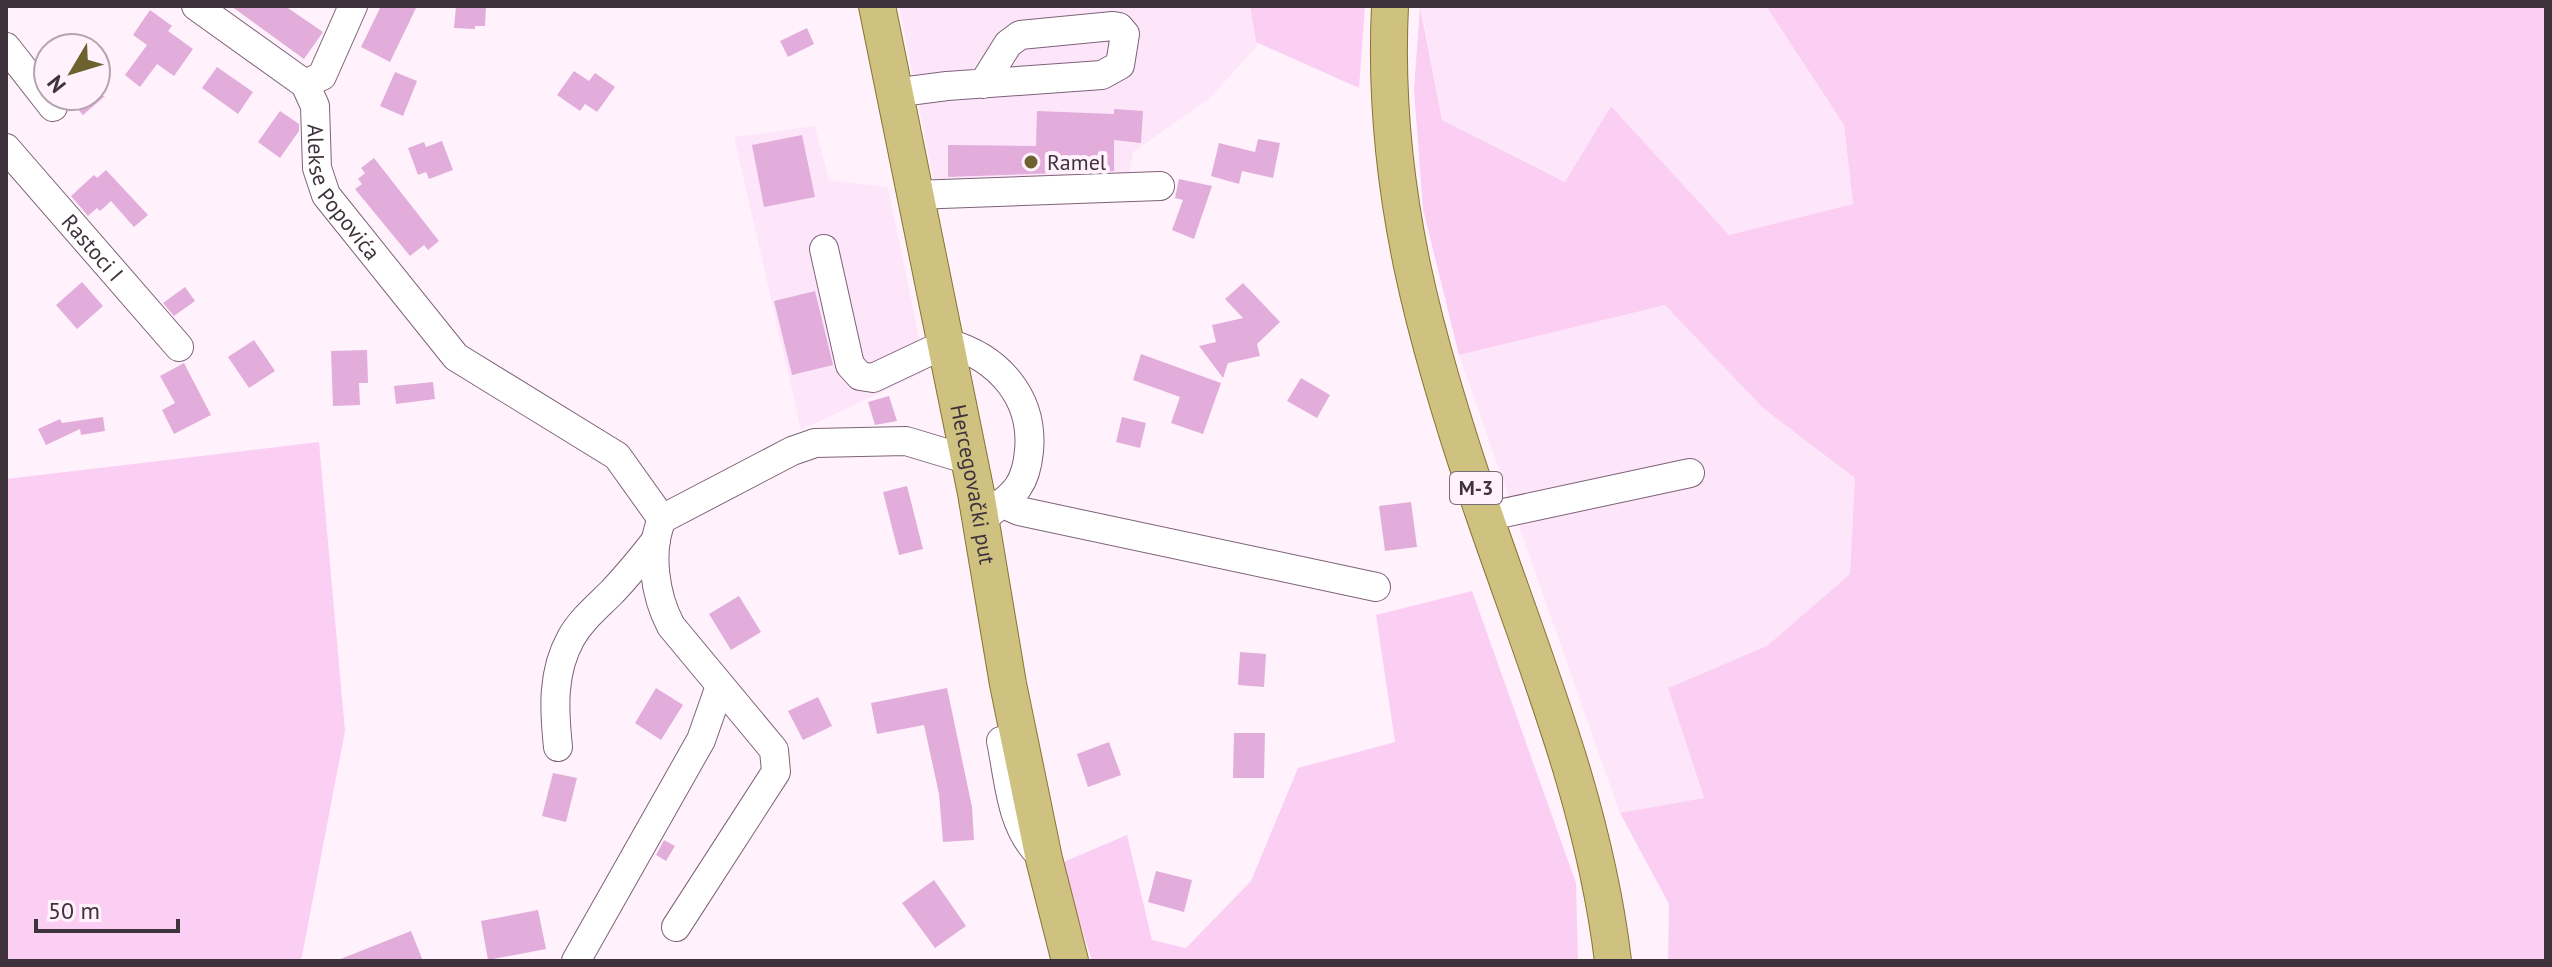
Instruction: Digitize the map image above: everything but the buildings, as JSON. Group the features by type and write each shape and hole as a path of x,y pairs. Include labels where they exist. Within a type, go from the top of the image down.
{"main road":[{"name":"Hercegovački put","path":"877,6 969,460 991,512 1008,684 1044,859 1070,961"},
{"name":"M-3","path":"1390,6 1388,88 1391,142 1405,238 1424,322 1485,517 1578,786 1598,868 1613,961"}],"street":[{"path":"196,6 305,84 322,76 327,68 353,6"},
{"path":"6,47 32,80"},
{"name":"Alekse Popovića","path":"305,84 315,106 317,168 326,195 456,357 617,456 659,529"},
{"path":"893,93 983,84"},
{"name":"Rastoci I","path":"6,148 179,347"},
{"path":"914,195 1160,186"},
{"path":"824,249 850,365 860,376 873,378 945,344 970,350 993,364 1014,388 1025,412 1029,435 1027,464 1018,487 991,512"},
{"path":"558,747 554,697 560,663 571,637 582,621 638,564 659,529 792,451 815,443 906,441 969,460"},
{"path":"1485,517 1690,473"},
{"path":"991,512 1019,511 1376,587"},
{"path":"659,529 654,555 661,607 671,626 774,750 776,772 676,927"},
{"path":"576,961 701,740 720,686"}],"shaded area":[{"path":"899,6 1250,6 1257,46 1209,99 1133,152 1129,176 936,194"},
{"path":"1250,6 1365,6 1359,88 1256,42"},
{"path":"1420,6 1442,120 1565,182 1611,106 1729,235 1853,204 1844,125 1766,6 2546,6 2546,961 1668,961 1669,904 1620,813 1704,798 1668,688 1767,646 1850,574 1855,478 1763,408 1665,305 1459,355 1423,209 1414,90"},
{"path":"1421,6 1766,6 1844,125 1853,205 1729,235 1611,106 1566,182 1442,120"},
{"path":"815,126 829,180 888,187 926,371 801,430 734,137"},
{"path":"1665,304 1763,408 1856,478 1850,574 1767,646 1668,688 1704,799 1620,814 1459,355"},
{"path":"319,442 345,731 301,961 6,961 6,479"},
{"path":"1472,591 1576,883 1578,961 1092,961 1061,863 1127,835 1152,940 1186,948 1251,881 1298,768 1395,742 1376,615"}],"place":[{"name":"Ramel","path":"1031,162"}]}
